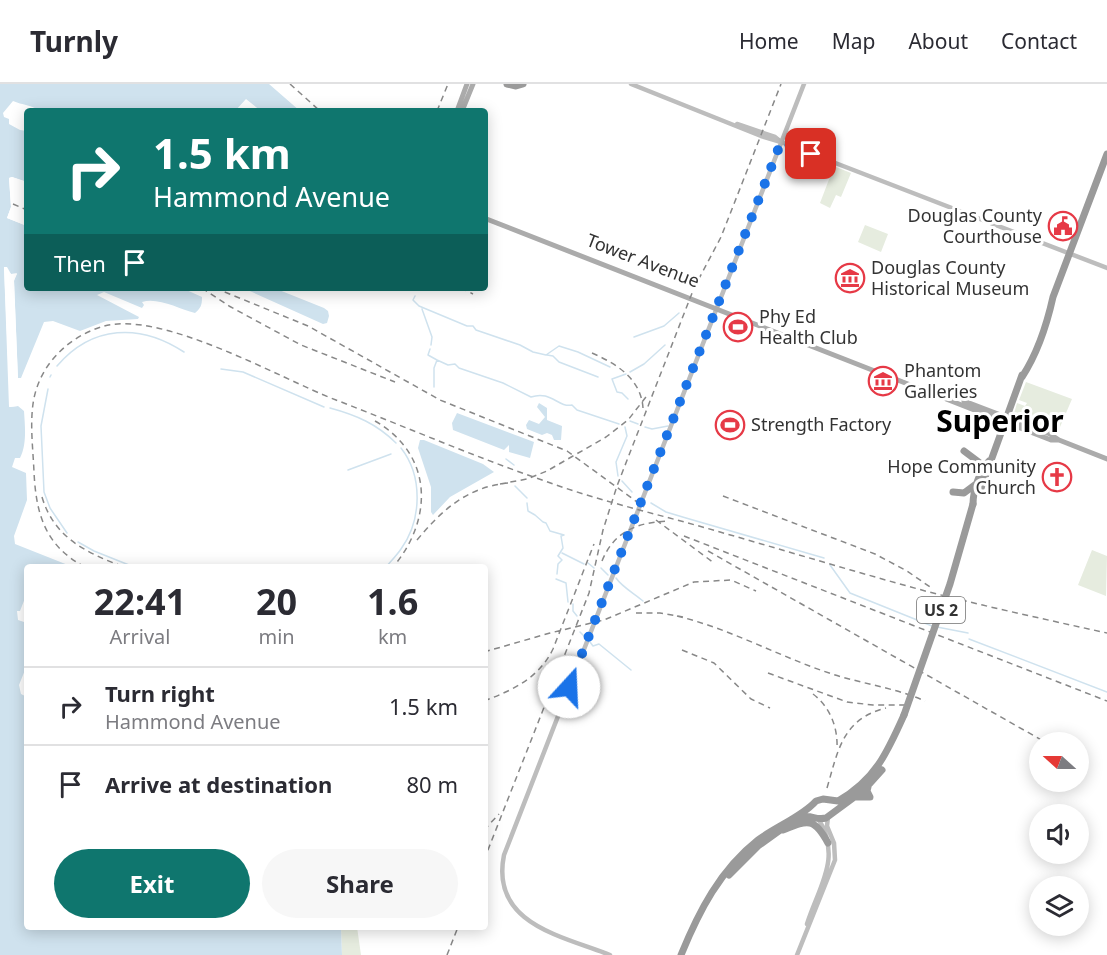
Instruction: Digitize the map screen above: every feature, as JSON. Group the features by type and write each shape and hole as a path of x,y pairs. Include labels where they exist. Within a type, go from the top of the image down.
{"highway":[{"path":"507,84 516,86 523,84"},
{"name":"US 2","path":"686,955 701,918 720,888 750,853 804,816 822,819 829,816 869,785 889,759 950,584 981,476 1022,377 1033,357 1107,154"},
{"name":"US 2","path":"1100,175 1107,163"},
{"path":"953,492 965,492 981,476 980,463 964,451"},
{"name":"US 2","path":"973,504 989,469 989,461"},
{"path":"980,491 990,471 995,467 1000,468"},
{"name":"US 2","path":"681,955 705,902 727,870 757,841 818,800 835,802 842,799 871,776 886,754 904,715"},
{"path":"827,800 832,807 829,816"},
{"path":"813,804 812,809 816,817"},
{"path":"775,834 803,822 810,822 818,827 828,843"}],"main road":[{"path":"458,108 467,84"},
{"path":"463,108 472,84"},
{"name":"Tower Avenue","path":"488,219 968,403 1053,440 1059,440 1107,459"},
{"name":"Tower Avenue","path":"717,307 953,401 1006,419"},
{"path":"953,401 968,403"}],"street":[{"path":"631,84 734,124 749,127 777,138 781,142 1107,268"},
{"path":"610,955 531,923 515,909 507,894 502,871 507,846 804,84"},
{"path":"797,955 835,860 834,843 827,826 829,816"},
{"path":"802,944 829,863 826,834 816,817"}],"shaded area":[{"path":"836,167 851,173 841,197 836,195 830,208 820,203 833,169"},
{"path":"865,225 888,234 881,252 858,242"},
{"path":"1026,382 1072,399 1057,434 1013,417 1017,403 1025,406 1027,403 1019,400"},
{"path":"1092,550 1107,556 1106,596 1078,585"},
{"path":"341,930 357,930 361,955 342,955"}],"water":[{"path":"0,84 269,84 297,108 257,108 246,99 238,108 36,108 13,101 3,113 4,117 9,119 9,124 24,131 24,181 9,178 11,207 7,218 24,225 24,291 189,291 202,297 201,306 195,313 155,301 142,302 144,305 142,308 104,292 97,295 139,317 138,319 106,321 80,331 53,321 44,322 21,378 18,378 14,280 17,274 11,274 4,267 10,407 18,406 24,411 25,423 22,453 20,458 15,458 12,467 26,473 27,500 14,536 15,544 65,564 24,564 24,601 20,611 17,611 18,620 24,622 24,672 19,685 21,694 24,696 24,930 341,930 342,955 0,955"},
{"path":"250,291 282,291 324,308 328,311 329,316 327,323 323,324"},
{"path":"539,403 547,408 547,420 562,426 561,440 554,440 552,435 547,433 542,435 527,429 526,425 529,420 539,424 545,417 537,407"},
{"path":"457,413 534,442 530,458 509,452 509,445 504,450 453,430 452,423"},
{"path":"420,440 483,464 494,472 450,497 433,515 431,487 418,448"}],"pier":[{"path":"9,178 24,181 24,184 12,180 14,207 11,217 24,222 24,225 7,218 11,207"},
{"path":"4,267 7,267 11,274 17,273 14,281 18,381 15,378 12,277 7,274 12,403 18,403 18,406 9,407"}],"waterway":[{"path":"415,296 413,300 419,306 533,352 546,355 559,346 610,367"},
{"path":"422,309 432,337 431,345"},
{"path":"634,337 664,326 679,313"},
{"path":"57,366 85,342 117,333 151,336 184,352"},
{"path":"630,372 644,364 665,345"},
{"path":"430,349 428,355 437,360 434,368 434,387"},
{"path":"547,355 598,377"},
{"path":"437,360 448,365 455,364 459,368 503,383 531,397 538,395 549,397 562,404 572,405 577,410 619,424"},
{"path":"221,369 243,372 324,407"},
{"path":"612,379 626,374"},
{"path":"612,379 617,392 622,393 628,399"},
{"path":"48,389 41,426 44,492 50,508 67,533"},
{"path":"330,408 366,421 396,443"},
{"path":"630,421 638,424"},
{"path":"645,427 652,429 668,426"},
{"path":"618,476 616,462 627,436 625,427"},
{"path":"388,564 408,537 416,512 417,498 413,472 401,448"},
{"path":"348,470 391,454"},
{"path":"506,459 514,465"},
{"path":"622,481 632,492"},
{"path":"515,486 527,498"},
{"path":"527,503 528,511 546,523 550,531 564,535 561,536 563,548 558,556 562,560 558,564 557,574"},
{"path":"651,503 666,512 824,558"},
{"path":"78,542 126,564"},
{"path":"562,553 584,564"},
{"path":"588,563 594,568"},
{"path":"830,565 850,593 932,626"},
{"path":"601,568 608,575"},
{"path":"616,578 643,601"},
{"path":"556,579 566,583 568,602"},
{"path":"573,604 573,611 577,616"},
{"path":"937,627 968,633"},
{"path":"580,632 585,637"},
{"path":"969,639 1107,692"},
{"path":"590,642 593,646 599,644 631,670"}],"railway":[{"path":"290,84 317,108"},
{"path":"438,108 448,84"},
{"path":"488,850 589,593 603,530 617,486 694,288 721,237 781,84"},
{"path":"13,204 24,209"},
{"path":"206,291 229,306 301,345 395,382"},
{"path":"222,291 308,326 440,400 567,451 644,507"},
{"path":"467,291 473,294"},
{"path":"80,564 60,549 52,539 40,515 34,472 33,404 47,366 65,346 76,338 101,327 125,324 154,327 219,348 336,400 567,489 929,592 1107,633"},
{"path":"592,353 619,368 633,381 638,389 643,408"},
{"path":"500,484 527,479 547,471 606,437 628,420 646,397"},
{"path":"375,421 394,435 408,452 417,470 421,489 420,509 415,529 406,549 395,564"},
{"path":"417,540 456,502 480,489 508,483"},
{"path":"723,496 875,554 907,571 933,589"},
{"path":"42,497 47,511 63,533 85,550 117,564"},
{"path":"656,520 714,563"},
{"path":"602,561 613,542 628,530 647,523 669,521"},
{"path":"684,536 1107,701"},
{"path":"488,699 524,682 547,659 594,544"},
{"path":"708,551 1029,733"},
{"path":"488,651 604,620 694,582 731,580 756,591"},
{"path":"636,613 660,613 683,617"},
{"path":"677,616 717,628 832,674 925,701"},
{"path":"682,650 714,663 751,699 770,708"},
{"path":"768,673 847,702 911,705"},
{"path":"813,694 832,718 837,749"},
{"path":"827,788 839,749 851,728 871,713 886,708"},
{"path":"488,826 499,814"},
{"path":"447,955 457,930"}],"place":[{"name":"Douglas County Courthouse","path":"1063,226"},
{"name":"Douglas County Historical Museum","path":"850,278"},
{"name":"Phy Ed Health Club","path":"738,327"},
{"name":"Phantom Galleries","path":"883,381"},
{"name":"Strength Factory","path":"730,425"},
{"name":"Hope Community Church","path":"1057,477"}],"district":[{"name":"Superior","path":"1000,422"}],"route":[{"path":"569,687 781,142 811,154"}]}
